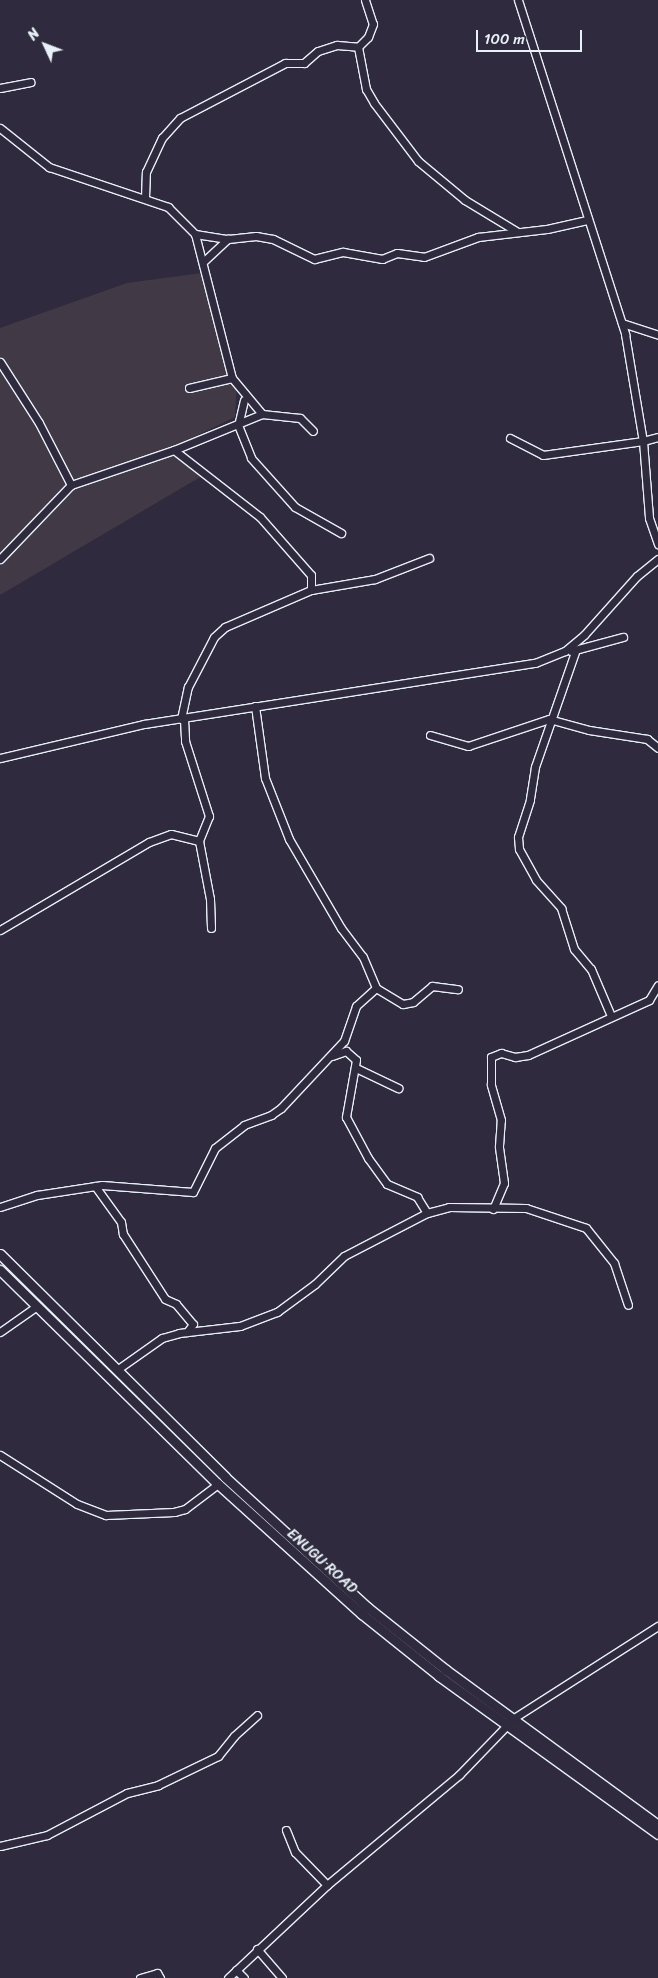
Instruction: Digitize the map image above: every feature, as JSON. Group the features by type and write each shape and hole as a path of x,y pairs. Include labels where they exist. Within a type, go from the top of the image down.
{"main road":[{"path":"0,1254 225,1477 360,1601 446,1670 658,1825"},
{"name":"ENUGU ROAD","path":"0,1270 218,1484 362,1614 508,1727 658,1834"}],"street":[{"path":"358,47 368,37 374,24 365,0"},
{"path":"518,0 560,122 587,220 622,324 643,441 650,518 658,544"},
{"path":"145,198 146,172 162,138 180,118 285,63 304,63 318,51 337,45 358,47"},
{"path":"358,47 366,89 418,161 465,200 516,231"},
{"path":"0,88 30,82"},
{"path":"0,128 49,167 168,206 195,234 232,378 262,414"},
{"path":"195,234 228,239 256,236 273,239 314,259 343,252 382,259 397,253 424,257 470,240 516,231 547,229 587,220"},
{"path":"203,262 228,239"},
{"path":"622,324 658,335"},
{"path":"0,362 39,423 71,486"},
{"path":"189,388 232,378"},
{"path":"244,400 238,425 251,458 291,503 341,533"},
{"path":"0,559 71,486 174,450 262,414 300,418 313,431"},
{"path":"510,438 543,455 643,441 658,437"},
{"path":"174,450 260,517 311,575 311,590"},
{"path":"211,928 209,891 199,841 209,816 185,741 182,719 188,687 219,631 311,590 375,579 429,558"},
{"path":"0,758 135,726 535,663 565,651 637,576 658,559"},
{"path":"565,651 575,652 623,637"},
{"path":"575,652 549,719 522,821 519,849 536,880 561,908 574,949 591,969 611,1016"},
{"path":"255,706 265,778 289,839 341,928 364,957 376,988 402,1004 413,1002 432,986 458,989"},
{"path":"430,735 468,746 549,719 589,730 648,739 658,748"},
{"path":"0,930 149,842 171,834 199,841"},
{"path":"493,1209 504,1182 499,1146 501,1120 491,1084 491,1057 501,1053 515,1057 528,1056 649,1000 658,985"},
{"path":"0,1206 37,1196 95,1186 193,1192 206,1159 218,1145 244,1125 271,1115 281,1108 344,1041 356,1006 376,988"},
{"path":"329,1057 350,1052 356,1068 346,1103 346,1117 368,1158 387,1184 417,1197 427,1213"},
{"path":"356,1068 398,1088"},
{"path":"95,1186 122,1222 123,1234 165,1299 176,1304 193,1324 187,1332"},
{"path":"118,1369 162,1338 187,1332 240,1326 277,1312 315,1284 344,1256 427,1213 448,1207 526,1208 586,1228 614,1263 628,1305"},
{"path":"0,1332 37,1306"},
{"path":"0,1455 77,1504 106,1515 174,1512 185,1509 218,1484"},
{"path":"228,1978 327,1885 459,1775 508,1727 514,1718 658,1626"},
{"path":"0,1846 47,1835 127,1793 158,1785 218,1756 234,1736 257,1715"},
{"path":"286,1830 296,1852 327,1885"},
{"path":"257,1949 282,1978"},
{"path":"236,1970 244,1978"},
{"path":"140,1978 157,1973 160,1978"}],"shaded area":[{"path":"209,272 237,381 235,417 177,445 202,476 0,595 0,328 127,283"}]}
